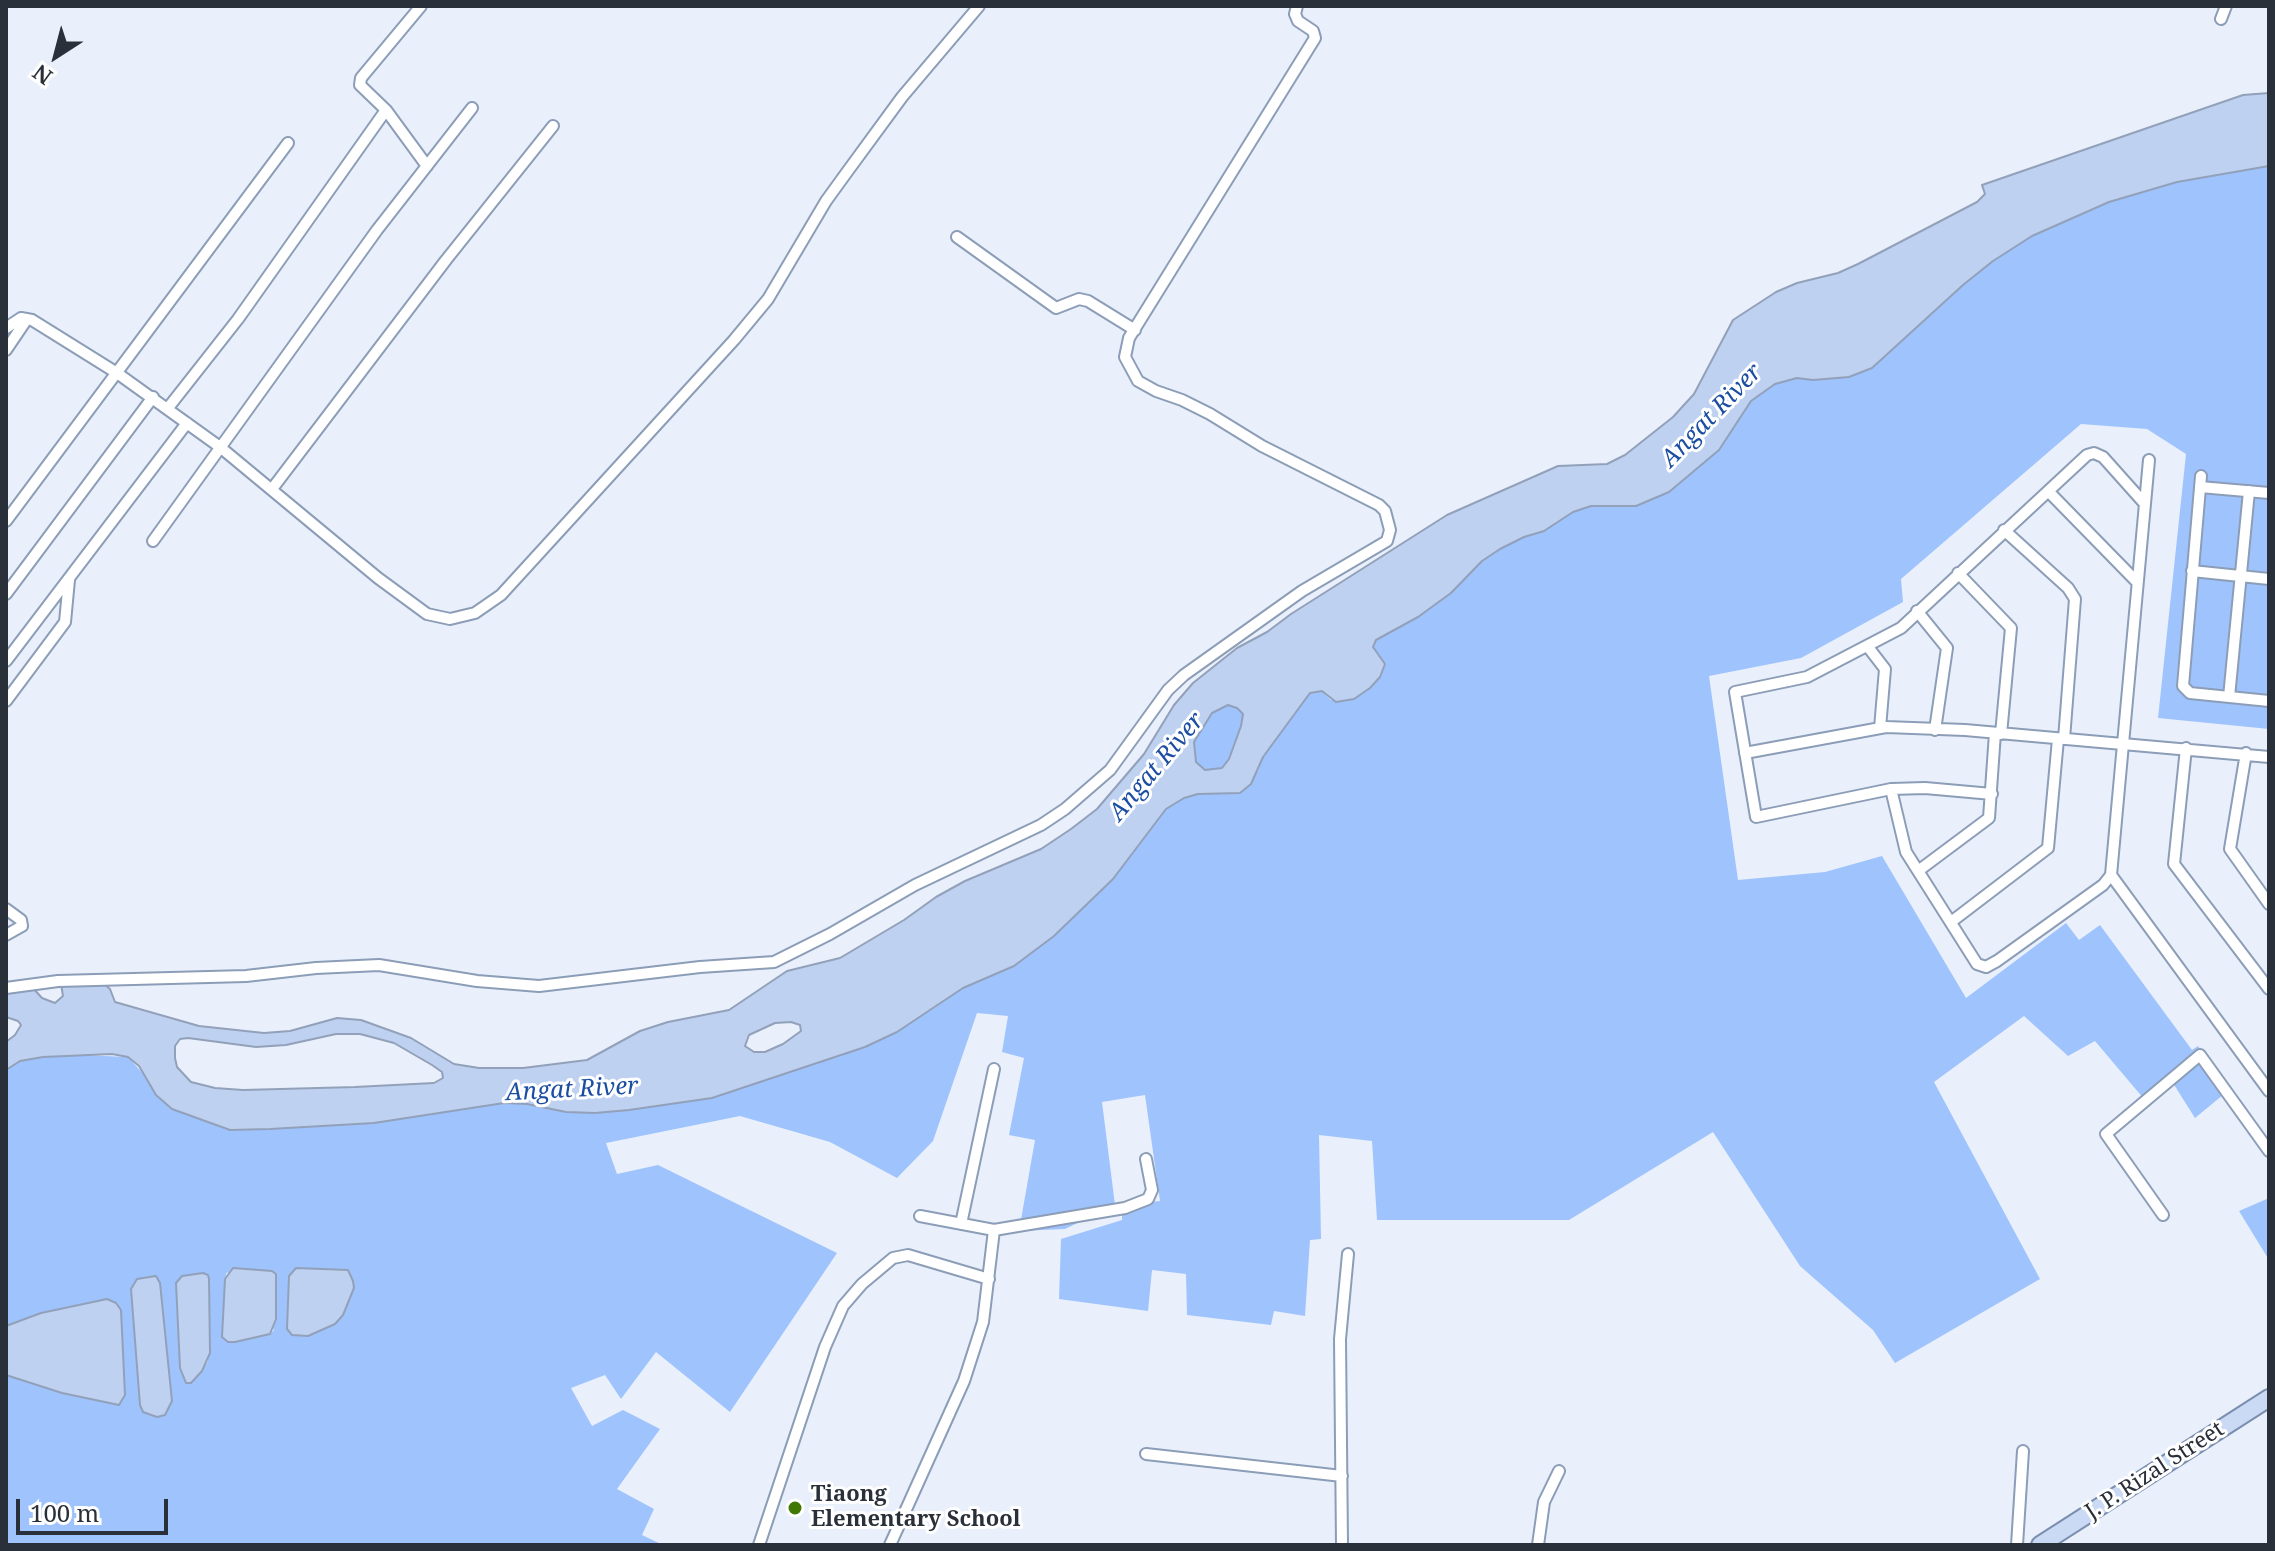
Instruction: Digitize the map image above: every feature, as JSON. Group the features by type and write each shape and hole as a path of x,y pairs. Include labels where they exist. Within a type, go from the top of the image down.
{"main road":[{"name":"J. P. Rizal Street","path":"2040,1545 2269,1398"}],"street":[{"path":"421,6 361,78 360,85 386,110 427,166"},
{"path":"6,328 21,318 27,319 153,397 220,447 378,578 427,614 450,619 475,613 501,595 743,330 768,299 826,201 847,172 902,97 979,6"},
{"path":"6,988 58,981 246,976 379,965 477,981 539,986 700,967 774,962 915,885 1041,825 1101,780 1168,690 1184,675 1302,591 1387,541 1390,530 1385,511 1379,505 1262,446 1210,414 1138,381 1125,357 1129,338 1315,38 1313,31 1298,21 1295,14 1297,6"},
{"path":"2221,19 2226,6"},
{"path":"153,541 377,230 472,108"},
{"path":"168,408 238,319 386,110"},
{"path":"272,489 446,260 553,126"},
{"path":"6,521 288,143"},
{"path":"957,237 1056,308 1079,299 1088,301 1135,330"},
{"path":"6,350 27,319"},
{"path":"6,594 153,397"},
{"path":"6,661 187,423"},
{"path":"1992,794 1925,788 1891,789 1756,817 1735,692 1807,677 1901,628 2087,455 2094,453 2103,457 2145,504"},
{"path":"1891,789 1906,852 1977,964 1986,967 2103,885 2111,875 2149,460"},
{"path":"2269,493 2200,482 2183,686 2190,693 2269,701"},
{"path":"2048,491 2137,582"},
{"path":"2229,697 2249,491"},
{"path":"1951,922 2048,848 2075,599 2068,588 2004,530"},
{"path":"2192,571 2269,579"},
{"path":"1918,871 1989,818 2011,628 1958,573"},
{"path":"6,701 65,622 69,578"},
{"path":"1917,611 1947,648 1935,730"},
{"path":"1868,647 1885,669 1880,728"},
{"path":"1745,753 1880,728 2124,743 2269,757"},
{"path":"2186,748 2174,864 2269,989"},
{"path":"2246,753 2230,849 2269,904"},
{"path":"2111,875 2269,1091"},
{"path":"6,909 21,920 22,926 6,935"},
{"path":"2163,1215 2106,1134 2200,1055 2269,1151"},
{"path":"961,1224 994,1069"},
{"path":"920,1216 994,1230 1101,1214 1148,1199 1152,1190 1146,1159"},
{"path":"890,1545 964,1381 983,1322 994,1230"},
{"path":"1342,1545 1340,1339 1348,1254"},
{"path":"759,1545 825,1347 843,1306 862,1284 893,1258 908,1255 989,1279"},
{"path":"2017,1545 2023,1451"},
{"path":"1146,1454 1342,1476"},
{"path":"1538,1545 1544,1502 1559,1471"}],"shaded area":[{"path":"2269,166 2269,729 2158,718 2186,454 2147,429 2081,424 1901,579 1903,602 1801,658 1709,676 1738,880 1825,872 1882,856 1966,998 2066,923 2079,940 2100,925 2192,1050 2198,1046 2229,1090 2195,1118 2171,1080 2144,1099 2095,1041 2068,1056 2024,1016 1934,1082 2040,1279 1895,1363 1873,1330 1800,1266 1713,1132 1569,1220 1377,1220 1372,1141 1319,1135 1321,1239 1310,1240 1305,1316 1274,1311 1271,1325 1187,1315 1186,1274 1152,1270 1148,1311 1059,1299 1061,1239 1122,1220 1122,1205 1160,1201 1145,1095 1102,1102 1115,1205 1065,1229 1019,1231 1035,1140 1009,1135 1024,1058 1002,1052 1008,1016 977,1013 933,1141 897,1178 830,1142 740,1116 606,1143 617,1174 658,1165 837,1253 730,1412 656,1352 621,1399 605,1375 571,1388 592,1426 623,1410 660,1429 617,1489 654,1509 642,1535 663,1545 6,1545 6,1375 62,1393 119,1405 107,1299 41,1313 6,1326 6,1070 20,1061 81,1055 128,1057 147,1078 270,1129 374,1123 504,1103 566,1112 629,1110 712,1098 865,1047 930,1011 963,988 1014,966 1113,879 1166,809 1198,794 1224,793 1258,771 1263,757 1310,692 1322,691 1331,700 1354,699 1370,688 1380,677 1382,660 1373,647 1376,640 1451,593 1482,561 1500,549 1544,531 1573,512 1591,506 1614,507 1719,450 1750,401 1775,384 1872,368 1963,285 2032,236 2109,202 2177,182","holes":["227,1272 274,1330 270,1334 235,1342 222,1337","207,1275 208,1361 202,1371 180,1368 176,1283","160,1283 172,1401 136,1344 131,1289","354,1287 343,1315 287,1329"]},
{"path":"1228,705 1237,708 1243,715 1229,759 1222,768 1204,770 1196,762 1194,742 1212,713"},
{"path":"2269,1198 2269,1260 2239,1211"}],"water":[{"name":"Angat River","path":"2269,93 2269,166 2177,182 2109,202 2032,236 1963,285 1872,368 1849,377 1797,378 1775,384 1751,401 1719,450 1669,492 1636,506 1591,506 1573,512 1544,531 1500,549 1482,561 1451,593 1418,617 1376,640 1373,647 1385,664 1380,677 1370,688 1354,699 1336,702 1322,691 1310,693 1263,757 1251,784 1240,793 1198,794 1166,809 1113,879 1054,936 1014,966 963,988 897,1032 865,1047 712,1098 629,1110 566,1112 504,1103 374,1123 270,1129 230,1130 172,1109 156,1095 139,1066 128,1057 112,1054 43,1057 20,1061 6,1070 6,1042 21,1025 6,1017 6,990 32,987 42,998 55,1003 63,996 61,984 103,983 110,989 115,1002 199,1026 264,1033 290,1031 337,1018 361,1020 411,1038 454,1064 479,1068 523,1068 587,1060 640,1031 729,1010 787,971 840,958 936,897 965,881 1041,849 1071,829 1097,809 1144,754 1174,705 1193,683 1237,648 1267,632 1447,515 1558,466 1607,464 1625,455 1673,417 1694,394 1733,320 1776,292 1858,264 1977,202 1985,194 1982,185 2243,95","holes":["1228,705 1243,714 1241,726 1229,759 1222,768 1205,770 1196,762 1194,742 1212,713","791,1022 800,1025 801,1031 765,1052 754,1052 745,1046 749,1035 775,1023","336,1034 360,1034 394,1043 442,1072 443,1078 434,1083 355,1087 215,1088 191,1082 177,1067 175,1058 175,1046 180,1039 188,1038 256,1047 286,1045"]},
{"path":"233,1268 272,1271 276,1274 276,1319 270,1334 235,1342 228,1342 222,1337 225,1279"},
{"path":"296,1268 348,1270 353,1281 354,1288 343,1315 335,1324 308,1336 292,1335 287,1329 289,1276"},
{"path":"203,1273 209,1279 210,1353 202,1371 191,1383 186,1383 180,1368 176,1283 182,1276"},
{"path":"156,1276 160,1283 172,1401 165,1415 157,1417 143,1412 140,1405 131,1289 137,1279"},
{"path":"107,1299 116,1303 121,1310 125,1395 119,1405 62,1393 6,1375 6,1326 41,1313"}],"place":[{"name":"Tiaong Elementary School","path":"795,1508"}]}
